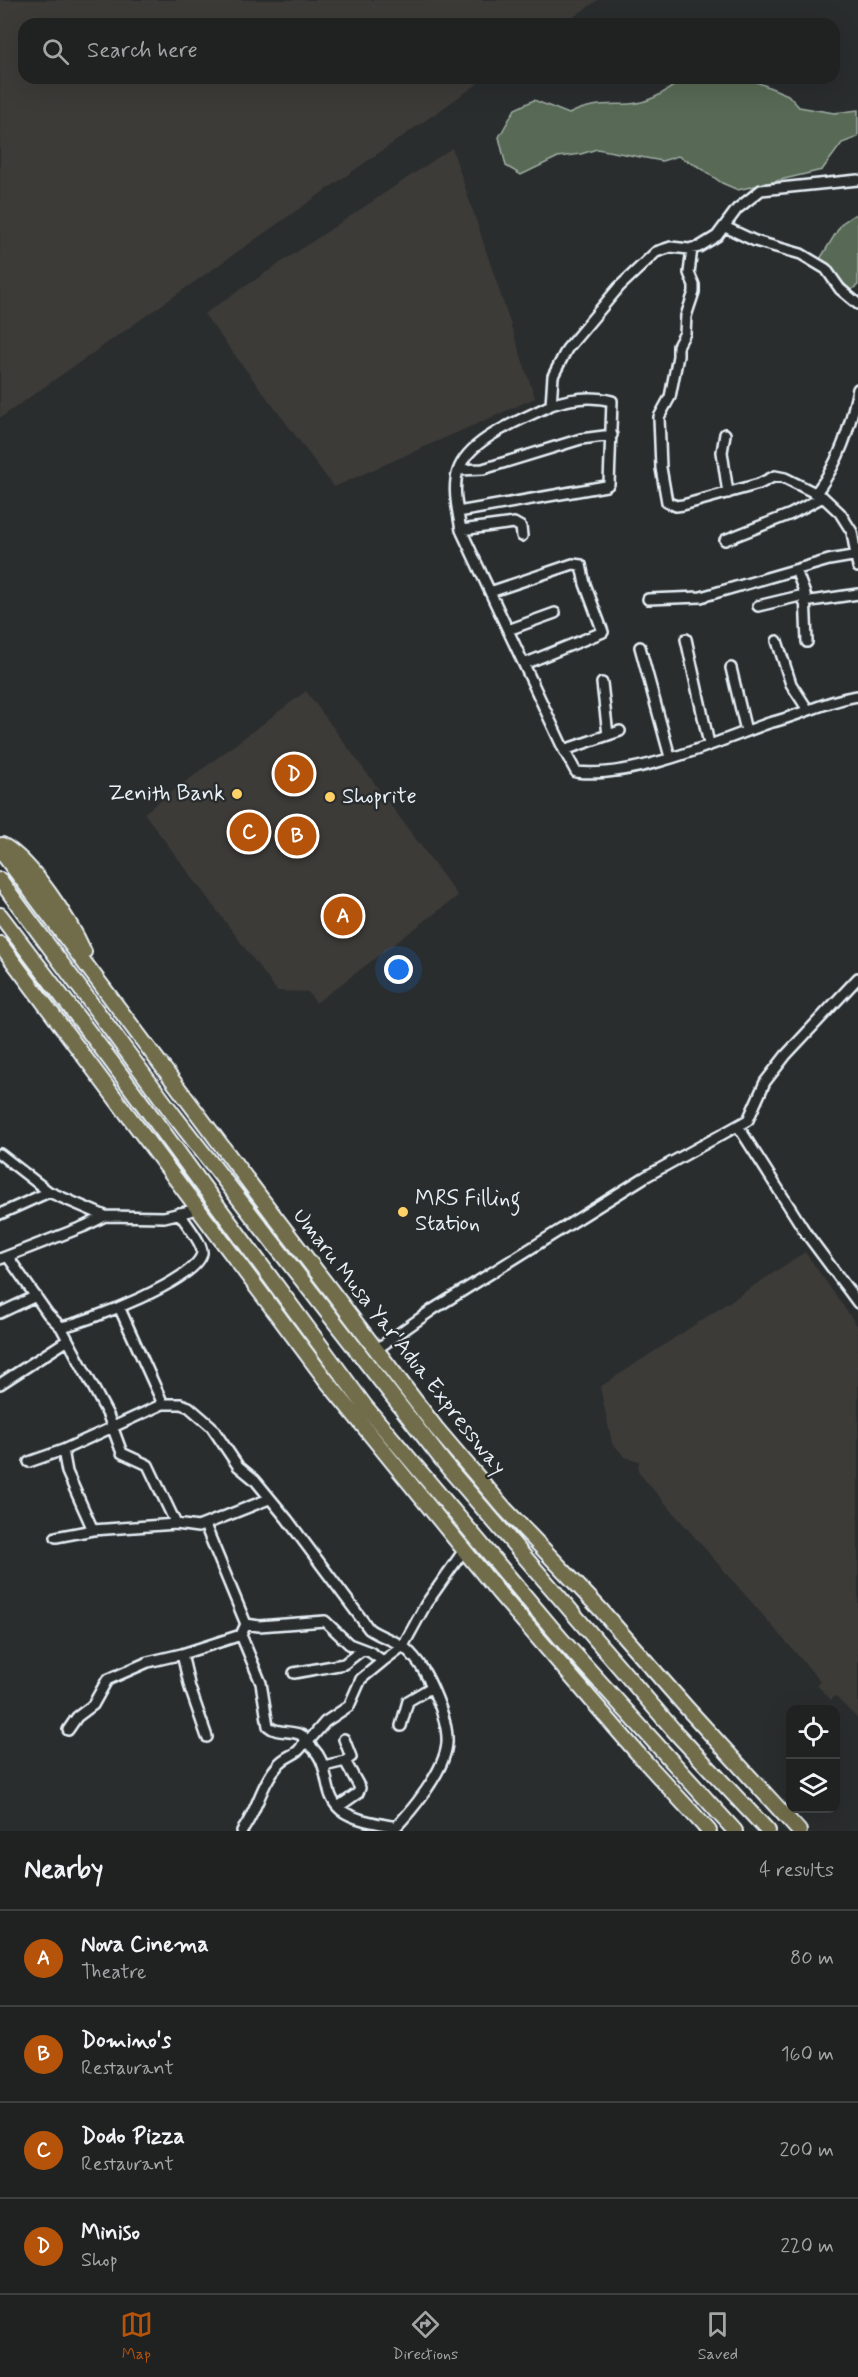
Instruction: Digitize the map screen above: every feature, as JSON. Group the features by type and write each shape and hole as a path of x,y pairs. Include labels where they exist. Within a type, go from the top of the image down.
{"highway":[{"path":"0,843 9,848 22,861 51,896 77,937 91,971"},
{"name":"Umaru Musa Yar'Adua Expressway","path":"0,850 436,1428 505,1509 601,1610 799,1831"},
{"name":"Umaru Musa Yar'Adua Expressway","path":"0,880 167,1105 449,1469 677,1734 768,1831"},
{"path":"0,915 218,1205 365,1406 562,1640 735,1831"},
{"path":"0,944 326,1380 464,1550 640,1756 709,1831"},
{"path":"136,1032 167,1105"},
{"path":"91,1066 153,1118"},
{"path":"242,1202 302,1250"},
{"path":"218,1205 256,1287"}],"street":[{"path":"551,405 553,376 567,349 619,287 656,252 671,248 692,248 707,242 725,227 737,208 761,190 858,180"},
{"path":"725,227 755,241 801,254 826,269 840,289 858,304"},
{"path":"692,248 689,273 694,292 686,316 685,333 678,346 670,397 659,417 665,496 669,505 676,506 728,493 778,476 819,495 840,513 852,532 858,567"},
{"path":"725,540 791,513 819,495 838,457 853,418 858,389"},
{"path":"458,512 609,484 612,401 590,397 568,399 551,405 479,443 467,454 456,482 458,512 461,530 576,772 609,773 670,757 844,698 858,696"},
{"path":"725,434 722,460 728,493"},
{"path":"459,470 483,469 581,439 612,435"},
{"path":"461,530 514,523 520,527 522,536"},
{"path":"648,599 702,597 857,555"},
{"path":"490,592 573,564 582,565 585,584 603,632 524,664"},
{"path":"796,570 804,599 807,642"},
{"path":"758,606 858,594"},
{"path":"508,630 555,613"},
{"path":"686,639 709,744"},
{"path":"777,641 791,684 808,710"},
{"path":"640,647 670,757"},
{"path":"731,668 746,731"},
{"path":"602,683 608,735"},
{"path":"564,750 620,731"},
{"path":"377,1349 432,1310 596,1207 698,1146 748,1120 765,1082 786,1055 858,978"},
{"path":"738,1126 806,1233 858,1304"},
{"path":"0,1154 50,1192 105,1215 164,1217 198,1209"},
{"path":"0,1214 50,1192"},
{"path":"61,1327 120,1309 193,1269 199,1262 201,1247 179,1213"},
{"path":"105,1215 85,1226 4,1258 61,1327 108,1415 122,1453 148,1465 176,1524"},
{"path":"0,1313 36,1296"},
{"path":"120,1309 163,1404"},
{"path":"0,1384 68,1340"},
{"path":"29,1462 63,1450 163,1404 181,1404 200,1414 212,1426 238,1466 255,1480 287,1519 369,1629 380,1637 403,1646 420,1665 432,1687 446,1731 446,1750 434,1777 395,1830 353,1816 338,1807 332,1795 324,1766 315,1748 297,1732 277,1732 268,1726 261,1683 242,1635 246,1624 205,1525"},
{"path":"63,1450 68,1472 93,1530"},
{"path":"56,1537 93,1530 176,1524 193,1528 269,1499"},
{"path":"242,1831 249,1822 271,1774 279,1763 296,1754 324,1722 349,1706 361,1679 403,1646 426,1604 464,1550"},
{"path":"246,1624 259,1626 325,1621 349,1644 370,1652 383,1661"},
{"path":"68,1730 77,1717 93,1705 107,1680 148,1662 242,1635"},
{"path":"294,1673 344,1664 362,1650"},
{"path":"182,1654 190,1688 207,1737"},
{"path":"401,1726 408,1701 432,1687"},
{"path":"324,1766 345,1761 351,1757 344,1738"},
{"path":"338,1807 360,1790 345,1761"}],"shaded area":[{"path":"0,0 598,0 572,18 18,18 18,84 477,84 0,418"},
{"path":"452,148 535,398 334,487 204,314"},
{"path":"306,691 458,896 316,1003 308,992 277,991 144,813"},
{"path":"805,1252 858,1327 858,1719 835,1696 831,1700 817,1685 821,1682 638,1472 639,1461 625,1457 612,1443 600,1387"}],"green space":[{"path":"676,84 761,84 788,95 799,107 834,113 858,110 858,137 842,143 822,170 738,190 678,156 662,161 597,149 558,157 521,175 506,166 499,137 515,109 534,100 569,114 591,106 645,101"},
{"path":"858,215 858,285 851,290 820,259 842,223"}],"place":[{"name":"Miniso","path":"294,774"},
{"name":"Zenith Bank","path":"237,794"},
{"name":"Shoprite","path":"330,797"},
{"name":"Dodo Pizza","path":"249,832"},
{"name":"Domino's","path":"297,836"},
{"name":"Nova Cinema","path":"343,916"},
{"name":"MRS Filling Station","path":"403,1212"}]}
